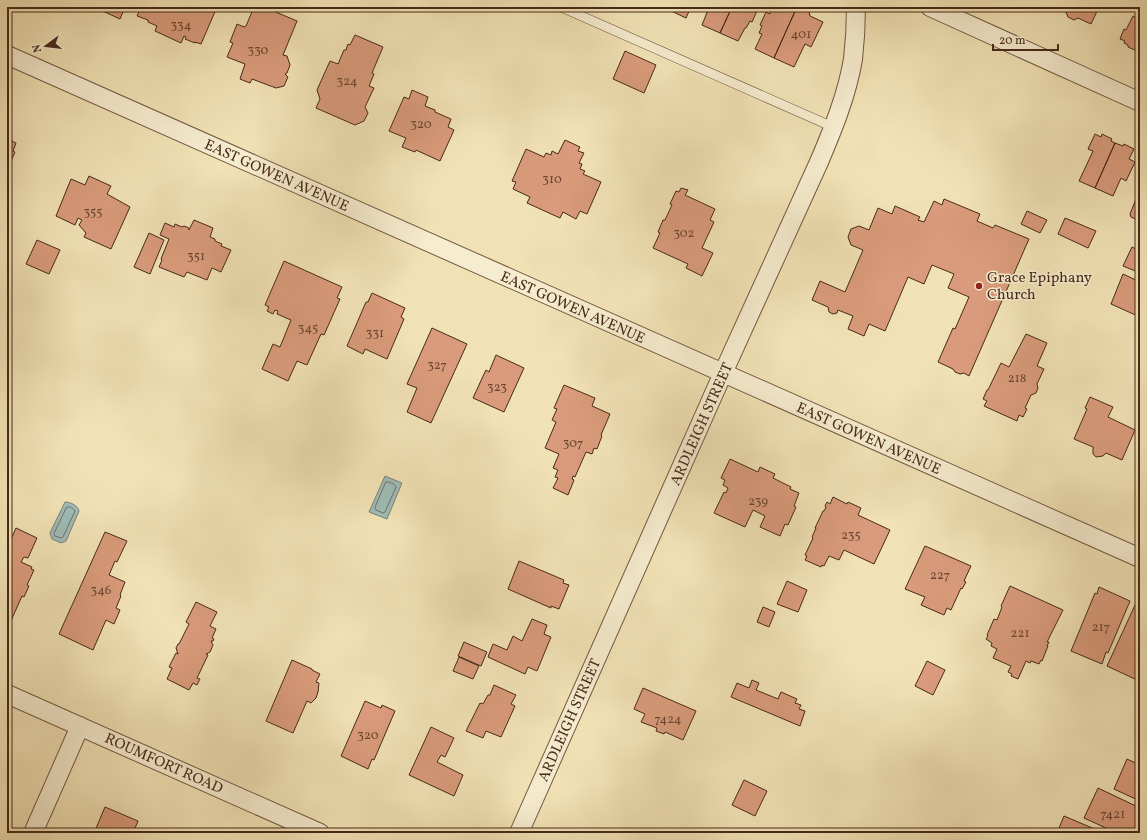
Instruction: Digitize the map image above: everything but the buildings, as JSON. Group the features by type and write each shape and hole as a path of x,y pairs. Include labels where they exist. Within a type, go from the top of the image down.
{"street":[{"name":"ARDLEIGH STREET","path":"519,833 833,128 845,92 853,60 856,7"},
{"path":"930,7 1140,102"},
{"name":"EAST GOWEN AVENUE","path":"7,55 1140,558"},
{"name":"ROUMFORT ROAD","path":"7,694 320,833"},
{"path":"33,833 80,726"}],"lane":[{"path":"561,7 833,128"}],"water":[{"path":"385,476 402,483 387,519 369,512"},
{"path":"65,502 74,505 79,511 66,541 61,543 52,539 50,533"}],"place":[{"name":"Grace Epiphany Church","path":"979,286"}]}
